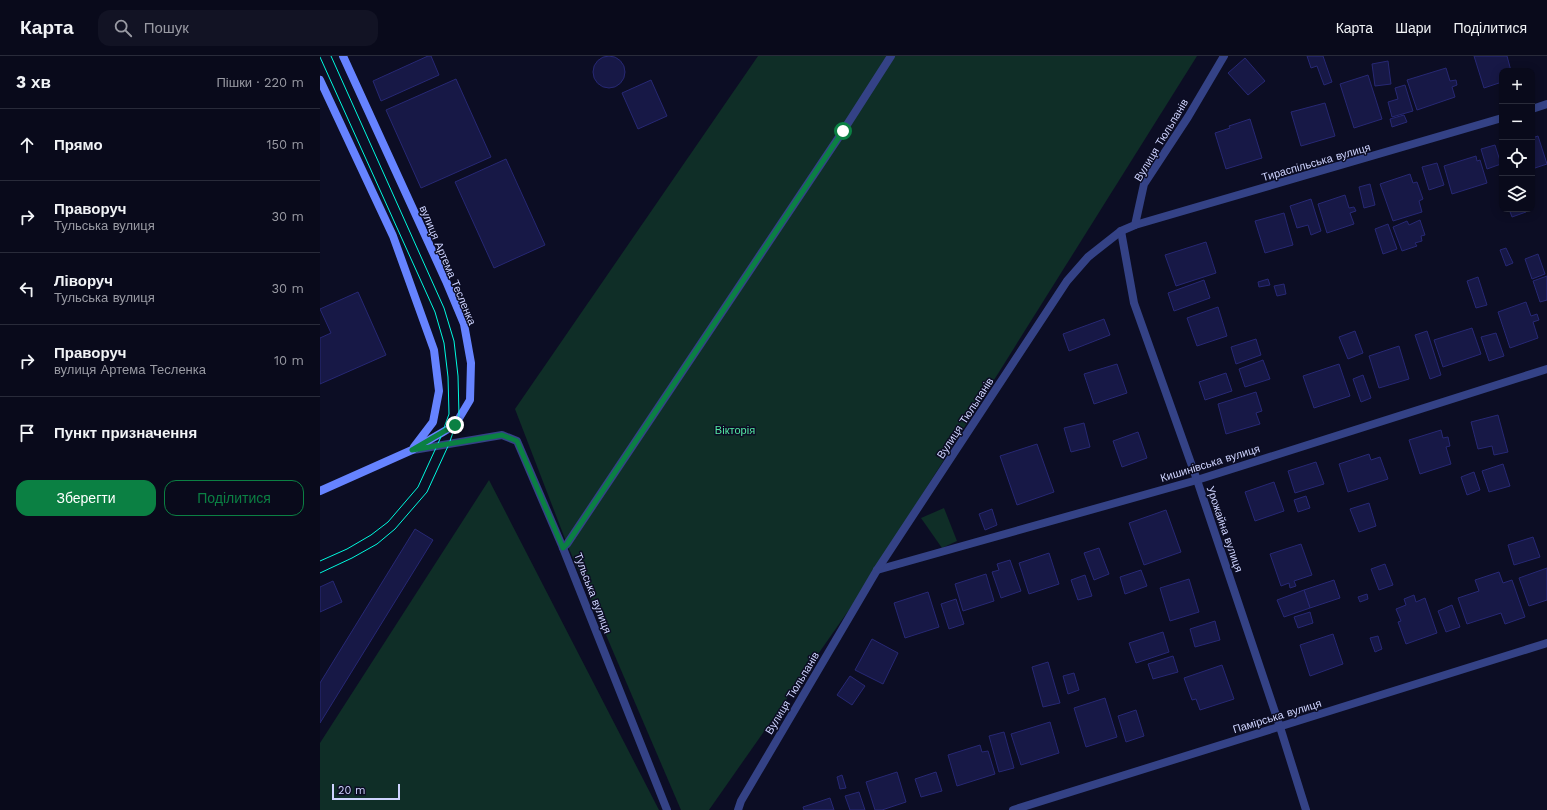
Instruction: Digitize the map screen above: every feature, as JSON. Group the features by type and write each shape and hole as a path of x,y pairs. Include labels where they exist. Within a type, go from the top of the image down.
{"street":[{"name":"вулиця Артема Тесленка","path":"320,491 412,450 455,425 470,400 471,363 464,324 446,281 343,56"},
{"path":"563,548 843,131 891,56"},
{"name":"Вулиця Тюльпанів","path":"738,810 741,801 877,570 1067,281 1088,258 1121,230 1135,225 1144,184 1188,117 1224,56"},
{"path":"320,80 393,236 434,350 439,391 432,422 412,450"},
{"path":"1535,108 1547,104"},
{"name":"Тираспільська вулиця","path":"1135,225 1499,119"},
{"name":"Урожайна вулиця","path":"1121,230 1134,303 1197,480 1280,727 1306,810"},
{"name":"Кишинівська вулиця","path":"877,570 1197,480 1547,369"},
{"name":"Тульська вулиця","path":"412,450 502,435 517,441 563,548 667,810"},
{"name":"Памірська вулиця","path":"1013,810 1547,643"}],"green space":[{"name":"Вікторія","path":"758,56 1197,56 858,597 709,810 681,810 567,544 515,409"},
{"path":"489,480 659,810 320,810 320,743"},
{"path":"944,508 957,541 942,548 921,518"}],"building":[{"path":"431,56 439,75 381,101 373,81"},
{"path":"606,56 612,56 622,63 625,72 624,78 618,85 612,88 606,88 596,81 593,75 593,69 600,59"},
{"path":"1307,56 1323,56 1332,82 1324,85 1317,66 1311,68"},
{"path":"1474,56 1507,56 1510,68 1499,68 1499,83 1484,88"},
{"path":"1245,58 1265,81 1248,95 1228,73"},
{"path":"1388,61 1391,84 1375,86 1372,64"},
{"path":"1446,68 1450,81 1456,80 1457,85 1452,87 1455,97 1417,110 1407,80"},
{"path":"1368,75 1382,119 1354,128 1340,84"},
{"path":"456,79 491,157 421,188 386,110"},
{"path":"651,80 667,116 638,129 622,93"},
{"path":"1405,85 1413,111 1392,117 1388,102 1398,99 1395,88"},
{"path":"1325,103 1335,136 1301,146 1291,112"},
{"path":"1404,115 1407,122 1392,127 1390,119"},
{"path":"1250,119 1262,158 1226,169 1215,133 1230,128 1229,126"},
{"path":"1538,136 1547,164 1535,168 1535,140 1535,137"},
{"path":"1495,145 1499,158 1499,165 1487,169 1481,149"},
{"path":"1476,156 1477,161 1480,160 1487,183 1452,194 1444,166"},
{"path":"506,159 545,245 494,268 455,182"},
{"path":"1437,163 1444,185 1429,190 1422,167"},
{"path":"1410,174 1413,183 1417,182 1423,199 1419,201 1422,212 1393,221 1380,184"},
{"path":"1370,184 1375,205 1364,208 1359,187"},
{"path":"1345,195 1349,208 1354,207 1356,211 1350,213 1354,224 1327,233 1318,204"},
{"path":"1311,199 1321,231 1311,235 1308,225 1297,228 1290,206"},
{"path":"1510,212 1526,212 1512,217"},
{"path":"1284,213 1293,245 1265,253 1255,221"},
{"path":"1420,220 1425,235 1421,236 1422,241 1415,243 1417,246 1402,251 1393,227 1407,221 1409,225"},
{"path":"1388,224 1397,249 1383,254 1375,229"},
{"path":"1206,242 1216,273 1176,286 1165,255"},
{"path":"1506,248 1513,263 1506,266 1500,250"},
{"path":"1538,254 1545,274 1532,279 1525,259"},
{"path":"1547,276 1547,300 1540,302 1533,281"},
{"path":"1478,277 1487,305 1476,308 1467,281"},
{"path":"1268,279 1270,285 1259,287 1258,282"},
{"path":"1204,280 1210,298 1174,311 1168,293"},
{"path":"1284,284 1286,294 1277,296 1274,286"},
{"path":"358,292 386,355 320,384 320,338 331,333 320,309"},
{"path":"1526,302 1531,316 1537,314 1539,320 1533,322 1538,338 1510,348 1498,312"},
{"path":"1218,307 1227,336 1197,346 1187,318"},
{"path":"1104,319 1110,335 1069,351 1063,334"},
{"path":"1472,328 1481,354 1443,367 1434,340"},
{"path":"1355,331 1363,353 1348,359 1339,337"},
{"path":"1427,331 1441,375 1430,379 1415,335"},
{"path":"1496,333 1504,356 1489,361 1481,337"},
{"path":"1256,339 1261,355 1236,364 1231,347"},
{"path":"1399,346 1409,379 1379,388 1369,356"},
{"path":"1263,360 1270,379 1245,387 1239,369"},
{"path":"1117,364 1127,393 1094,404 1084,374"},
{"path":"1339,364 1350,396 1314,408 1303,376"},
{"path":"1226,373 1232,391 1205,400 1199,382"},
{"path":"1363,375 1371,398 1361,402 1353,379"},
{"path":"1256,392 1262,411 1256,413 1260,424 1226,434 1218,404"},
{"path":"1498,415 1508,452 1494,455 1492,446 1478,449 1471,422"},
{"path":"1084,423 1090,447 1071,452 1064,428"},
{"path":"1441,430 1443,438 1448,437 1450,446 1446,447 1451,464 1420,474 1409,440"},
{"path":"1138,432 1147,458 1122,467 1113,441"},
{"path":"1037,444 1054,492 1017,505 1000,456"},
{"path":"1369,454 1371,460 1380,457 1388,479 1348,492 1339,464"},
{"path":"1316,462 1324,484 1295,493 1288,471"},
{"path":"1503,464 1510,486 1489,492 1482,471"},
{"path":"1474,472 1480,490 1467,495 1461,477"},
{"path":"1274,482 1284,511 1255,521 1245,492"},
{"path":"1306,496 1310,508 1298,512 1294,500"},
{"path":"1369,503 1376,526 1359,532 1350,509"},
{"path":"992,509 997,525 985,530 979,514"},
{"path":"1166,510 1181,552 1144,565 1129,523"},
{"path":"415,529 433,540 320,723 320,683"},
{"path":"1533,537 1540,557 1514,565 1508,545"},
{"path":"1301,544 1312,575 1294,581 1296,586 1290,588 1289,583 1281,586 1270,554"},
{"path":"1099,548 1109,574 1094,580 1084,553"},
{"path":"1049,553 1059,584 1029,594 1019,563"},
{"path":"1010,560 1021,591 1001,598 992,572 999,570 997,564"},
{"path":"1385,564 1393,585 1379,590 1371,569"},
{"path":"1547,568 1547,600 1529,606 1519,578"},
{"path":"1141,570 1147,586 1125,594 1120,577"},
{"path":"1499,572 1503,583 1512,580 1525,617 1505,624 1501,613 1467,624 1458,598 1479,591 1475,580"},
{"path":"986,574 994,601 963,611 955,584"},
{"path":"1085,575 1092,596 1078,600 1071,580"},
{"path":"1189,579 1199,612 1170,621 1160,588"},
{"path":"1334,580 1340,598 1310,608 1304,590"},
{"path":"333,581 342,602 320,612 320,587"},
{"path":"1304,590 1310,608 1284,617 1277,600"},
{"path":"928,592 939,627 905,638 894,603"},
{"path":"1367,594 1368,599 1360,602 1358,597"},
{"path":"1414,595 1416,602 1425,598 1437,633 1406,644 1398,622 1401,621 1396,609 1406,605 1404,599"},
{"path":"956,599 964,624 949,629 941,604"},
{"path":"1452,605 1460,627 1446,632 1438,611"},
{"path":"1310,612 1313,623 1298,628 1294,617"},
{"path":"1215,621 1220,640 1195,647 1190,629"},
{"path":"1163,632 1169,652 1136,663 1129,643"},
{"path":"1333,634 1343,664 1310,676 1300,645"},
{"path":"1378,636 1382,649 1375,652 1370,638"},
{"path":"872,639 898,653 883,684 855,670"},
{"path":"1173,656 1178,672 1153,679 1148,664"},
{"path":"1048,662 1060,703 1043,707 1032,667"},
{"path":"1222,665 1234,699 1200,710 1196,699 1192,700 1184,678"},
{"path":"1074,673 1079,690 1068,694 1063,676"},
{"path":"850,676 865,686 852,705 837,695"},
{"path":"1105,698 1117,737 1086,747 1074,708"},
{"path":"1136,710 1144,736 1126,742 1118,716"},
{"path":"1050,722 1059,753 1021,765 1011,734"},
{"path":"1004,732 1014,768 999,772 989,736"},
{"path":"980,745 982,752 988,751 995,774 957,786 948,755"},
{"path":"897,772 906,802 882,810 875,810 866,782"},
{"path":"936,772 942,791 921,797 915,779"},
{"path":"842,775 846,788 840,789 837,777"},
{"path":"859,792 865,810 850,810 845,796"},
{"path":"830,798 834,810 804,810 803,807"}],"tram line":[{"path":"320,573 377,544 395,529 427,492 449,444 459,415 458,376 454,341 444,308 331,56"},
{"path":"320,57 435,312 444,343 448,377 449,414 440,439 418,487 388,522 371,535 347,549 320,561"}],"route":[{"path":"455,425 412,450 502,435 517,441 563,548 843,131"}]}
